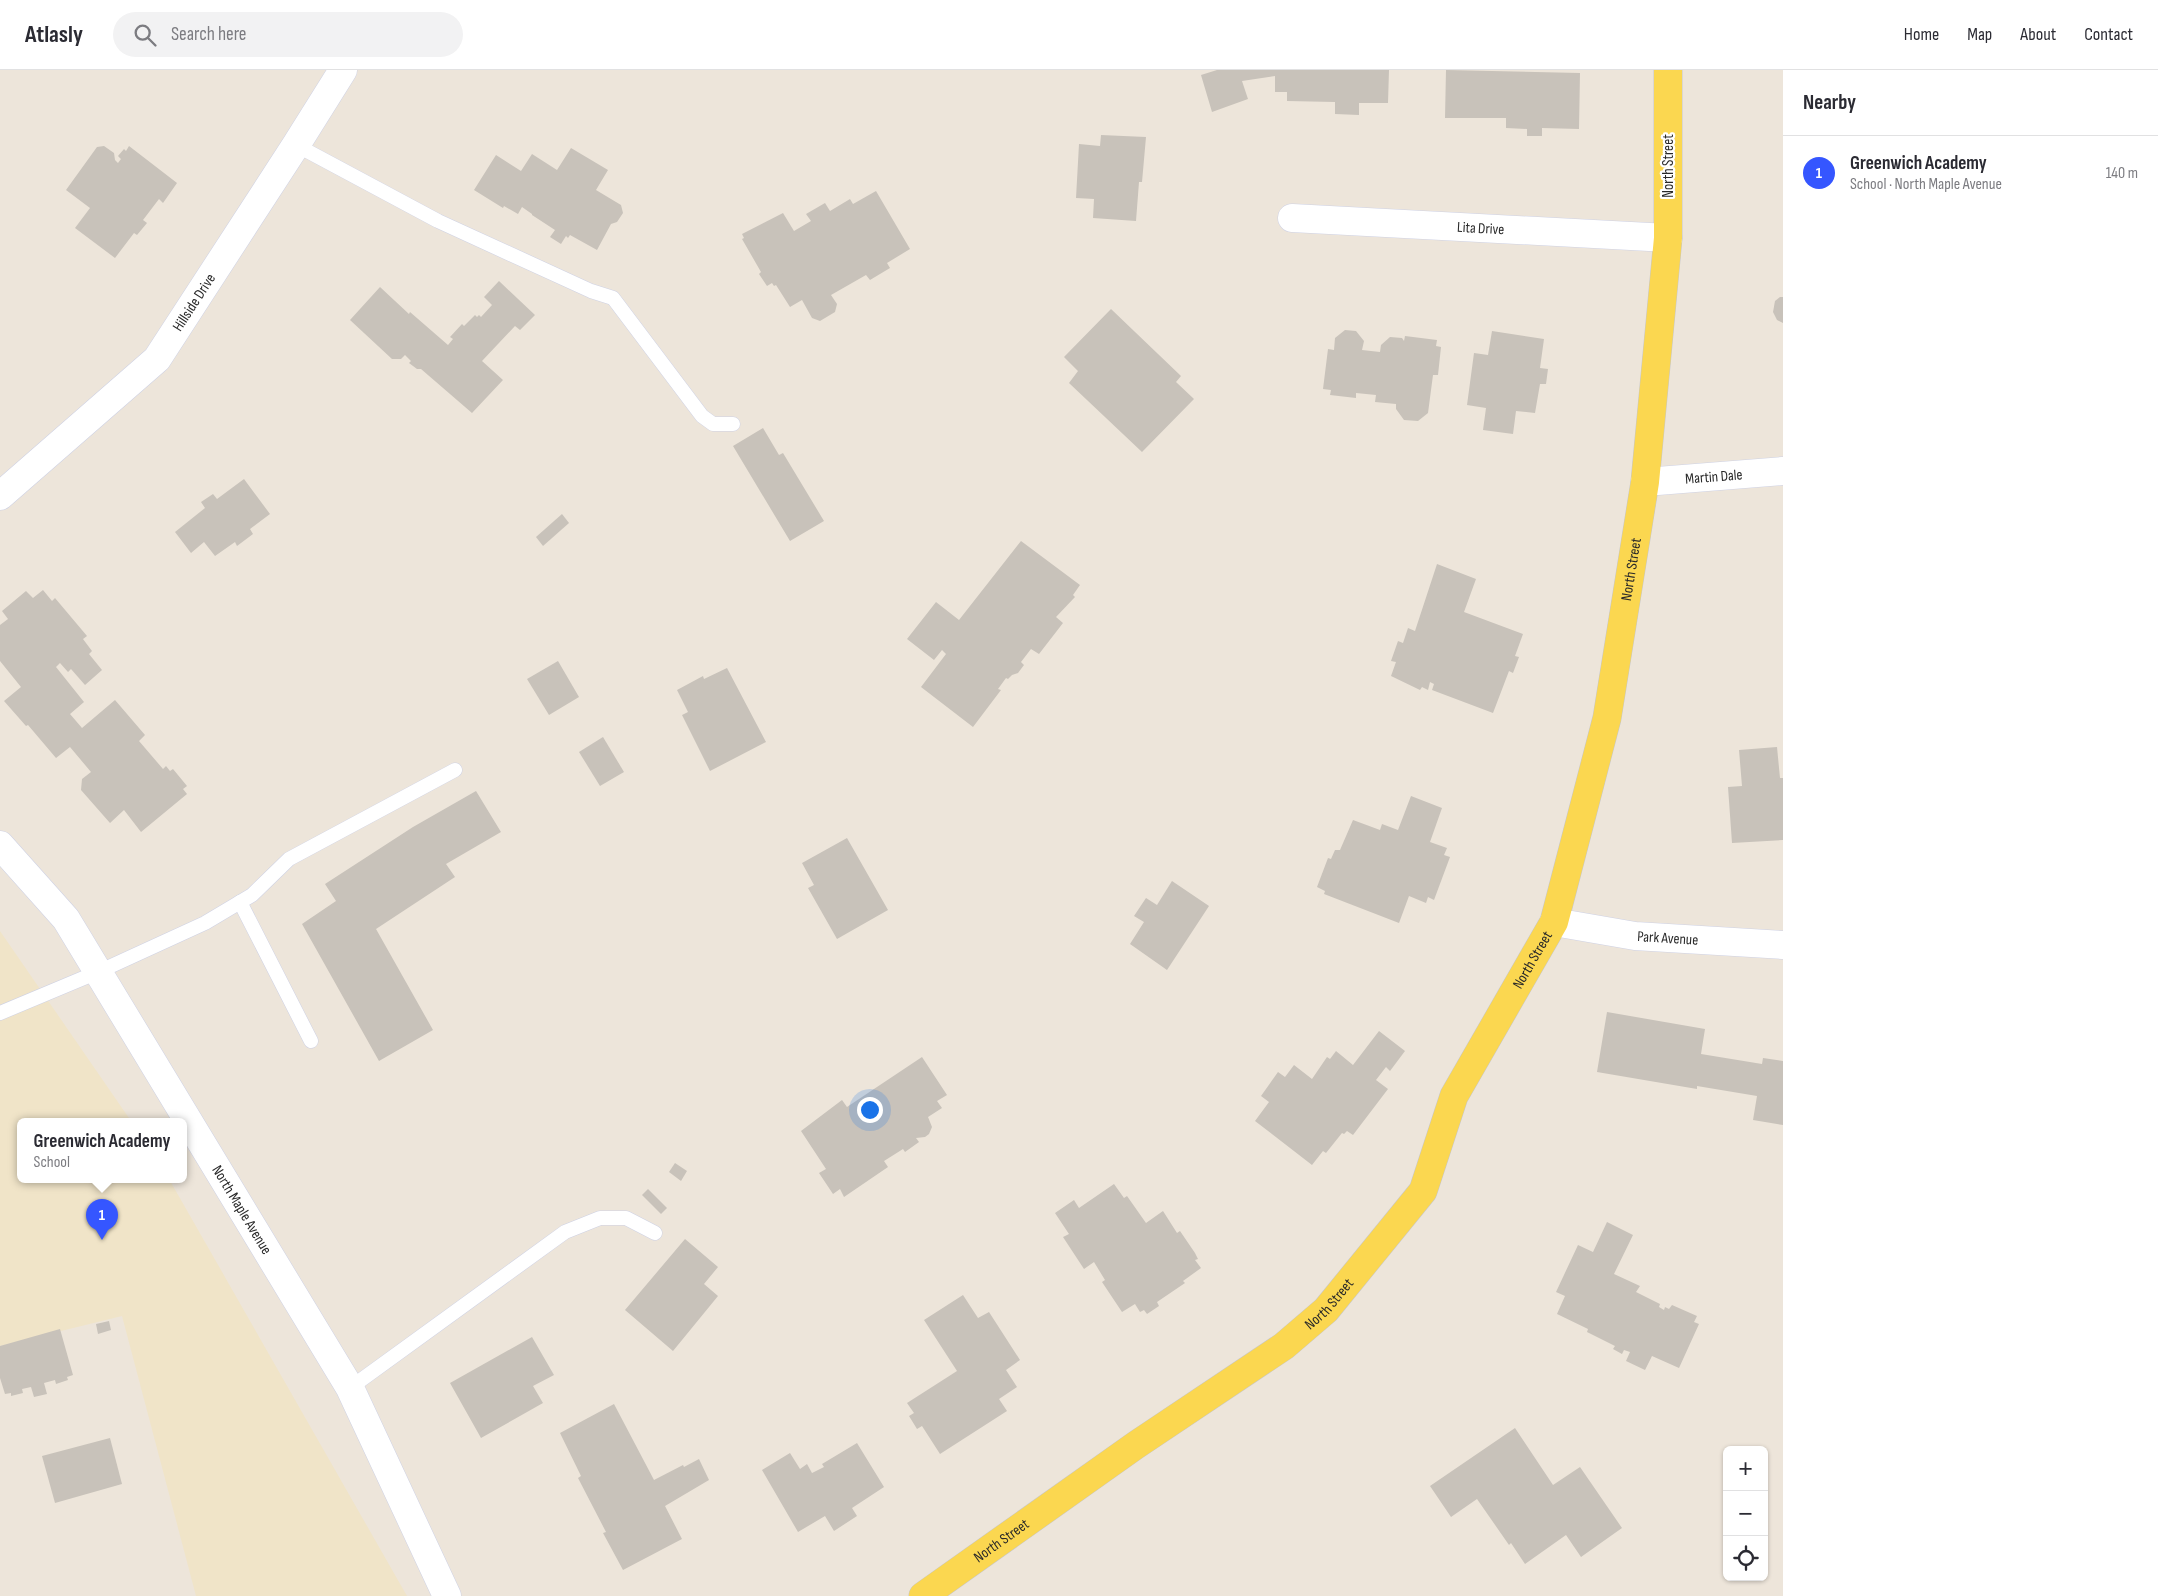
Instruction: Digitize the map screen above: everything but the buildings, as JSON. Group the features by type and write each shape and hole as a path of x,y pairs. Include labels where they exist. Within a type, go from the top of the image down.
{"main road":[{"name":"North Street","path":"923,1596 1136,1445 1284,1346 1326,1310 1424,1191 1454,1096 1554,922 1607,718 1645,482 1668,238 1668,70"}],"street":[{"name":"Hillside Drive","path":"0,496 157,359 343,70"},
{"name":"Lita Drive","path":"1292,218 1668,238"},
{"name":"Martin Dale","path":"1645,482 1783,471"},
{"name":"North Maple Avenue","path":"0,845 66,918 186,1118"},
{"name":"Park Avenue","path":"1554,922 1635,936 1783,945"},
{"name":"North Maple Avenue","path":"187,1119 350,1388 447,1596"}],"lane":[{"path":"296,145 438,221 590,290 613,298 702,416 713,424 733,424"},
{"path":"0,1013 98,972 205,923 252,895 289,860 455,770"},
{"path":"240,902 311,1041"},
{"path":"350,1388 565,1232 600,1218 626,1218 654,1233"}],"shaded area":[{"path":"0,931 129,1118 17,1118 17,1183 171,1183 407,1596 196,1596 122,1316 0,1346"}],"place":[{"name":"Greenwich Academy","path":"102,1240"}]}
